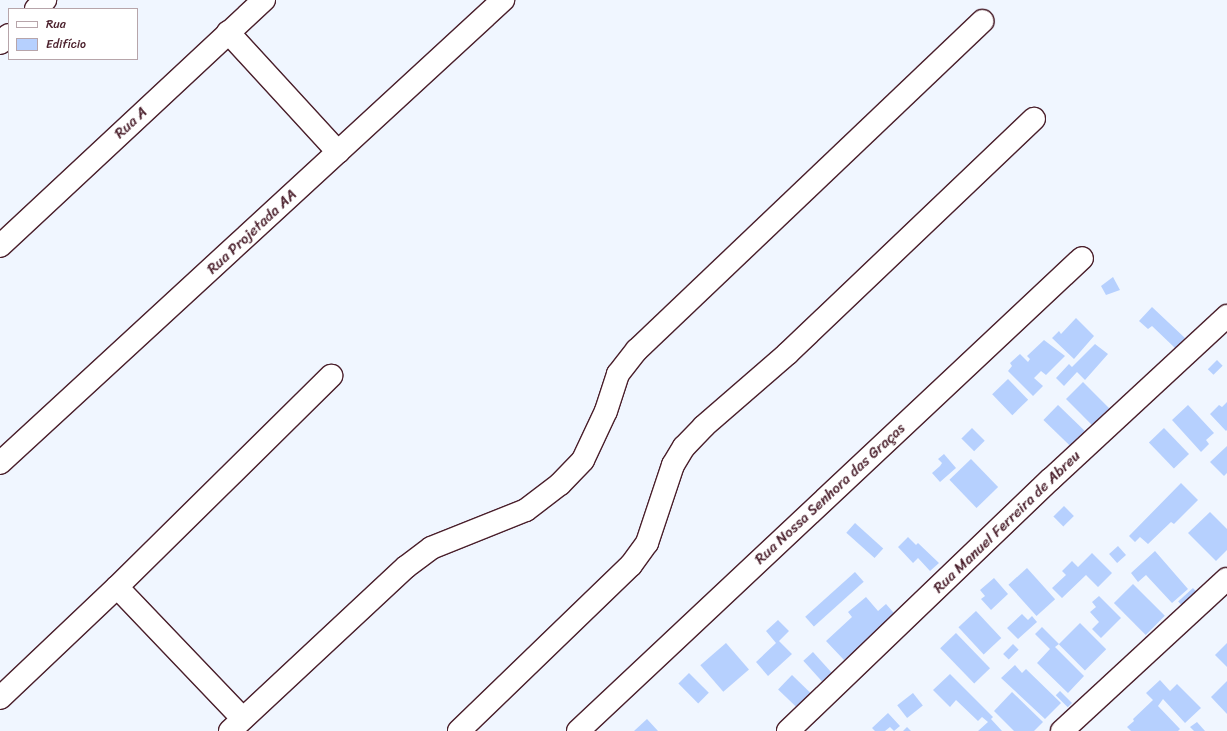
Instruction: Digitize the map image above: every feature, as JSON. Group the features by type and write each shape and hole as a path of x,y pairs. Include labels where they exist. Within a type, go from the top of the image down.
{"street":[{"path":"37,8 45,0"},
{"name":"Rua A","path":"0,246 264,0"},
{"name":"Rua Projetada AA","path":"0,463 503,0"},
{"path":"117,587 237,725 406,567 431,548 526,510 560,484 583,460 606,412 618,374 637,350 983,21"},
{"path":"228,32 338,152"},
{"path":"0,43 8,36"},
{"path":"459,731 631,565 647,543 673,465 684,447 704,426 787,354 1034,120"},
{"name":"Rua Nossa Senhora das Graças","path":"578,731 1082,258"},
{"name":"Rua Manuel Ferreira de Abreu","path":"788,731 1057,474 1227,316"},
{"path":"0,698 117,587 331,376"},
{"path":"1062,731 1227,579"}],"building":[{"path":"1113,277 1120,290 1106,295 1101,286"},
{"path":"1152,307 1185,338 1175,348 1152,326 1148,329 1139,321"},
{"path":"1076,318 1094,336 1074,359 1052,338 1059,331 1061,334"},
{"path":"1044,340 1065,356 1046,375 1041,371 1034,378 1043,386 1033,396 1008,371 1012,366 1010,363 1020,354 1028,362 1030,359 1027,356"},
{"path":"1095,344 1108,354 1085,380 1077,372 1064,386 1056,378 1069,364 1072,367"},
{"path":"1217,360 1223,366 1213,375 1208,369"},
{"path":"1008,379 1028,400 1012,415 992,394"},
{"path":"1083,382 1109,408 1092,425 1066,399"},
{"path":"1227,402 1226,431 1210,414 1219,405 1222,407"},
{"path":"1058,405 1085,431 1070,446 1043,420"},
{"path":"1188,405 1214,433 1206,440 1209,444 1201,452 1172,420"},
{"path":"972,428 985,441 974,451 961,439"},
{"path":"1164,428 1189,454 1174,468 1149,443"},
{"path":"1227,446 1227,473 1224,476 1210,462"},
{"path":"944,454 956,468 940,482 932,473 942,463 938,459"},
{"path":"971,459 998,487 977,508 949,480"},
{"path":"1181,483 1198,500 1174,524 1171,522 1148,544 1140,537 1135,542 1129,536"},
{"path":"1064,506 1074,516 1063,527 1053,517"},
{"path":"1210,512 1227,529 1227,550 1216,561 1188,533"},
{"path":"855,523 883,548 875,558 846,533"},
{"path":"908,537 916,545 918,543 939,563 930,571 918,558 913,563 898,547"},
{"path":"1118,546 1126,555 1117,563 1109,554"},
{"path":"1155,551 1188,589 1172,603 1146,575 1138,582 1131,573"},
{"path":"1092,553 1112,573 1098,587 1086,575 1062,598 1052,588 1066,575 1062,571 1072,561 1078,567"},
{"path":"1027,568 1055,599 1037,616 1008,585"},
{"path":"855,572 864,582 814,626 805,617"},
{"path":"994,578 1008,594 991,610 981,599 985,596 980,590"},
{"path":"1133,584 1165,616 1146,635 1114,603"},
{"path":"1193,588 1202,598 1187,611 1178,601"},
{"path":"1099,596 1121,618 1101,638 1092,629 1099,622 1090,612 1096,607 1092,602"},
{"path":"866,597 878,611 886,604 900,620 855,658 851,654 844,660 826,641 852,617 848,612"},
{"path":"976,611 1001,638 984,654 958,627"},
{"path":"1022,614 1028,620 1032,616 1037,622 1018,639 1007,628"},
{"path":"778,620 789,631 779,641 792,654 768,676 756,662 776,643 766,631"},
{"path":"1080,623 1106,649 1085,670 1059,644"},
{"path":"1042,627 1059,644 1055,647 1084,676 1068,693 1037,663 1050,649 1035,634"},
{"path":"956,633 990,668 974,684 940,648"},
{"path":"726,643 749,669 723,692 700,665"},
{"path":"1227,643 1227,667 1215,655"},
{"path":"1013,644 1019,650 1009,660 1003,654"},
{"path":"813,652 832,673 822,682 803,661"},
{"path":"1015,665 1022,673 1026,669 1061,703 1045,719 1001,678"},
{"path":"689,673 709,693 698,703 678,684"},
{"path":"950,674 993,717 991,719 1002,731 978,731 988,722 982,717 978,721 956,700 950,707 933,690"},
{"path":"792,675 816,698 802,712 778,689"},
{"path":"1160,680 1170,691 1177,684 1201,708 1185,723 1163,699 1158,706 1180,729 1178,731 1131,731 1127,727 1134,721 1133,719 1153,700 1146,693"},
{"path":"1227,681 1227,714 1211,697"},
{"path":"1060,691 1072,703 1068,707 1056,695"},
{"path":"1012,692 1043,722 1034,731 1014,731 994,711"},
{"path":"913,693 923,706 907,718 897,705"},
{"path":"888,713 900,726 894,731 890,727 885,731 875,731 872,728"},
{"path":"647,719 658,731 634,731"},
{"path":"1197,722 1205,731 1194,731 1190,727"},
{"path":"907,727 911,731 903,731"}]}
